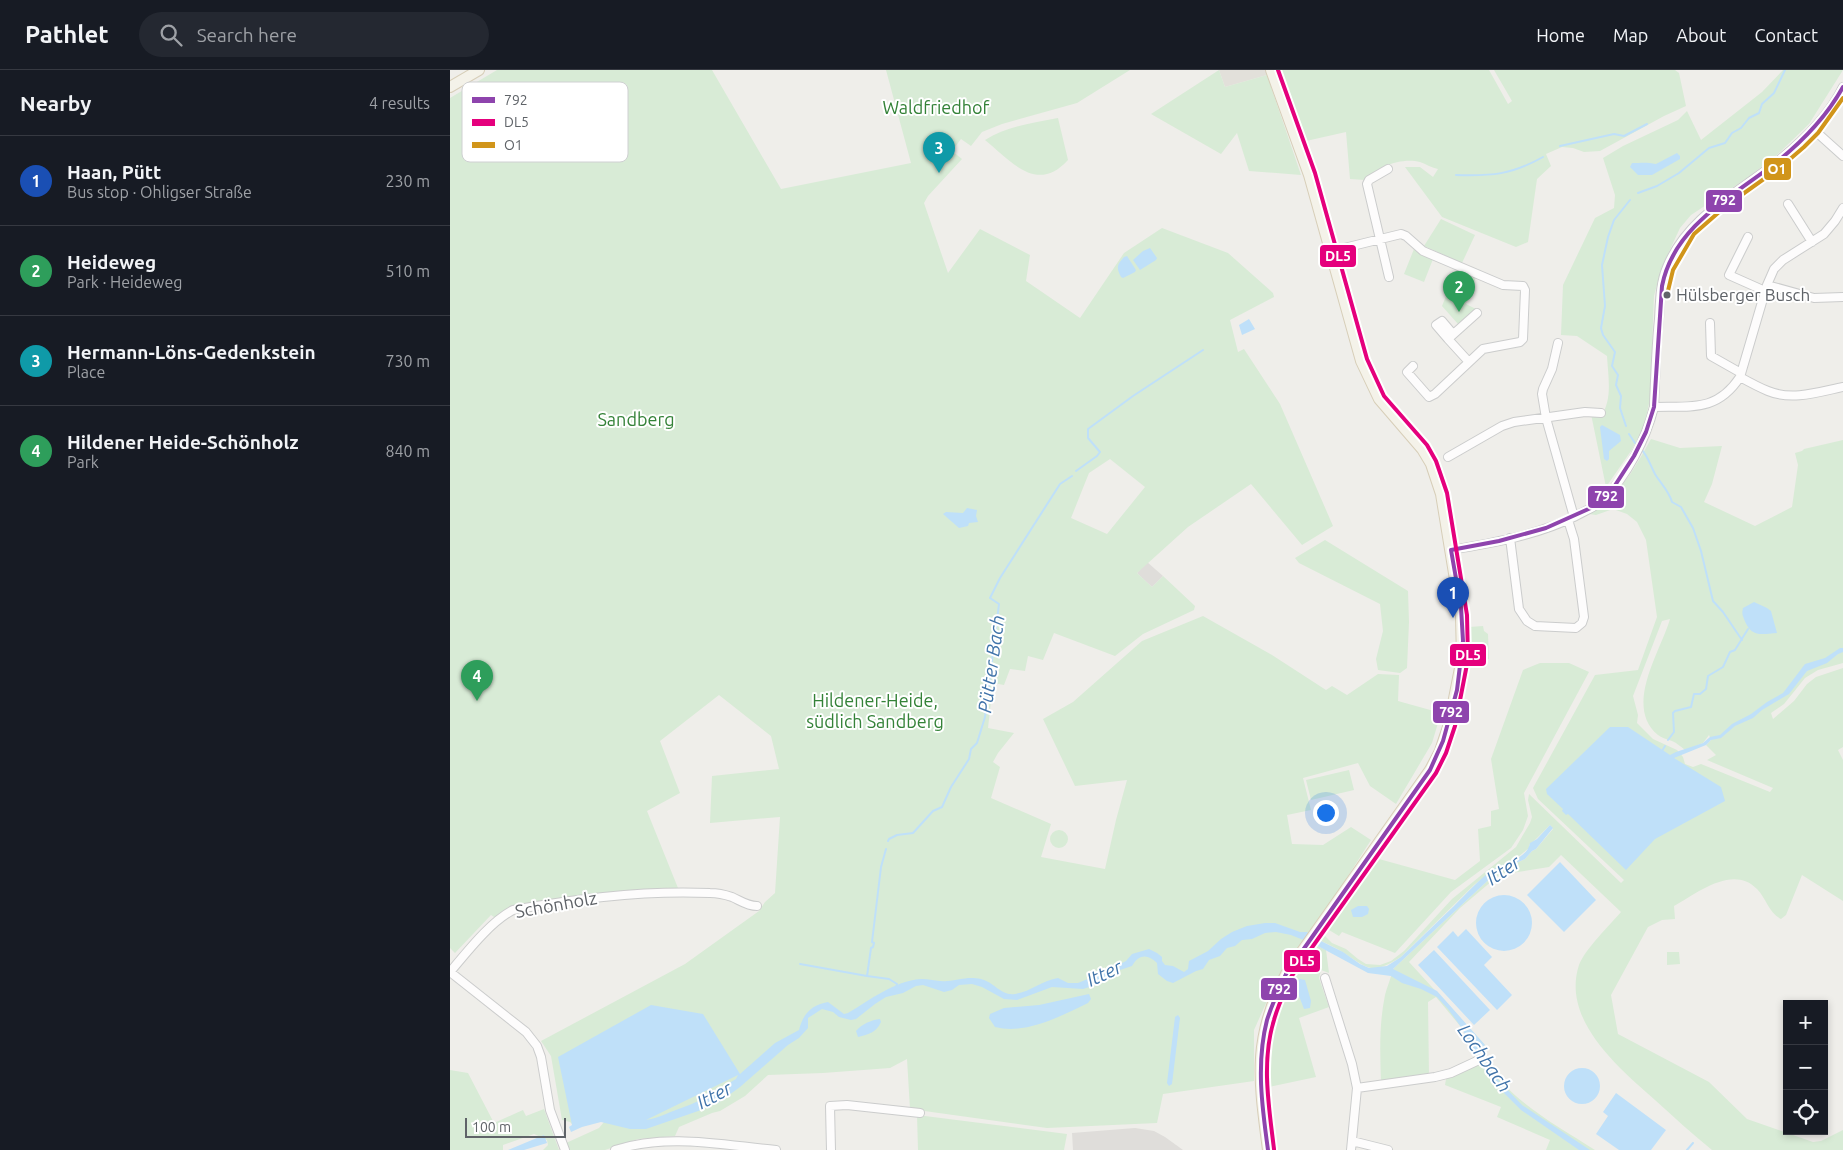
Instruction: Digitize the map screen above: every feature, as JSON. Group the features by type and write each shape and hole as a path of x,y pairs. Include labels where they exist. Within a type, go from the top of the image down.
{"main road":[{"path":"450,88 479,70"},
{"path":"1268,1150 1261,1098 1260,1052 1265,1025 1274,997 1286,974 1418,788 1440,751 1449,724 1462,658 1461,616 1451,550 1436,475 1422,449 1379,399 1370,382 1355,341 1332,252 1309,175 1271,70"}],"street":[{"path":"1451,550 1537,532 1571,518 1603,500 1635,456 1646,433 1654,407 1660,299 1666,268 1676,250 1688,230 1701,218 1778,161 1814,129 1843,87"},
{"path":"1814,129 1843,156"},
{"path":"1388,169 1369,180 1367,184 1389,277"},
{"path":"1788,204 1812,242"},
{"path":"1654,407 1709,404 1725,395 1734,386 1740,375 1766,288 1774,269 1784,260 1824,234 1843,208"},
{"path":"1332,252 1401,234 1424,251 1503,285 1523,286 1525,290 1523,339 1520,342 1483,349 1435,394 1429,397 1407,372 1413,366"},
{"path":"1748,237 1729,275 1766,288 1814,298 1843,297"},
{"path":"1469,362 1450,336 1477,313"},
{"path":"1710,323 1711,356 1769,392 1800,395 1843,387"},
{"path":"1510,538 1519,609 1527,622 1535,626 1576,628 1582,623 1584,617 1571,518 1546,418 1543,389 1552,369 1558,343"},
{"path":"1448,457 1502,426 1514,422 1585,412 1601,413"},
{"name":"Schönholz","path":"565,1150 550,1110 542,1057 537,1046 526,1032 450,972 493,925 513,910 610,896 656,892 713,893 731,896 748,905 757,906"},
{"path":"1325,978 1352,1064 1357,1088 1351,1150"},
{"path":"1357,1088 1451,1074 1478,1060"},
{"path":"831,1150 830,1106 847,1105 920,1113"},
{"path":"615,1150 642,1143 666,1141 776,1150"},
{"path":"1352,1141 1388,1150"}],"shaded area":[{"path":"1219,70 1265,70 1267,75 1225,87"},
{"path":"1147,562 1163,576 1152,587 1137,573"},
{"path":"1135,1128 1154,1131 1183,1150 1073,1150 1072,1133"}],"green space":[{"path":"497,70 712,70 781,189 911,163 886,70 1130,70 1077,103 1002,124 982,132 971,146 961,139 952,151 962,159 928,196 924,203 948,273 980,229 1030,255 1026,281 1080,318 1124,253 1162,228 1228,253 1273,293 1274,297 1230,320 1238,352 1244,349 1280,404 1333,526 1302,545 1251,484 1188,527 1137,573 1152,587 1163,576 1195,606 1194,610 1143,634 1115,656 1054,633 1043,660 1028,656 1025,671 1010,669 1004,685 993,683 988,728 1014,733 993,762 1000,767 991,798 1051,824 1041,857 1105,869 1127,780 1075,786 1043,719 1073,702 1142,641 1203,616 1272,655 1326,690 1332,686 1347,695 1378,674 1399,675 1398,701 1441,713 1432,743 1396,804 1370,786 1358,763 1303,778 1311,810 1287,815 1292,844 1323,845 1351,827 1371,840 1272,990 1254,1030 1254,1081 1163,1094 1157,1123 1047,1128 910,1109 907,1059 890,1068 768,1075 745,1096 720,1111 679,1127 675,1136 638,1139 605,1150 569,1150 566,1143 599,1128 609,1116 573,1125 562,1120 551,1056 541,1041 685,964 759,911 775,893 780,817 710,823 712,776 779,769 771,736 719,695 660,741 680,793 647,811 678,888 609,893 530,905 497,919 491,915 455,953 450,948 450,98 462,91 462,162 628,162 628,82 477,82","holes":["1110,459 1145,487 1107,534 1071,518 1089,473"]},
{"path":"1219,70 1225,87 1267,75 1301,175 1249,171 1237,133 1221,154 1151,114"},
{"path":"1279,70 1489,70 1508,104 1512,101 1494,70 1675,70 1679,73 1686,106 1600,151 1584,152 1562,147 1546,154 1551,166 1537,179 1528,242 1516,247 1442,217 1405,167 1420,167 1433,177 1438,169 1420,162 1405,161 1382,167 1365,180 1350,179 1346,132 1306,141"},
{"path":"1783,70 1843,70 1809,124 1778,154 1747,178 1691,215 1680,228 1661,269 1654,296 1650,399 1644,427 1631,451 1606,487 1591,414 1601,416 1607,402 1609,387 1607,356 1577,336 1561,335 1563,285 1595,218 1614,208 1615,195 1603,158 1623,146 1678,120 1687,111 1701,140 1762,92"},
{"path":"1058,118 1068,160 1057,170 1046,174 1035,174 1025,171 985,140 1011,128"},
{"path":"1441,219 1475,235 1462,263 1424,246"},
{"path":"1414,249 1433,259 1424,282 1404,274"},
{"path":"1457,269 1476,277 1466,304 1476,309 1458,324 1442,306"},
{"path":"1651,439 1680,448 1722,446 1712,484 1704,502 1755,526 1792,507 1798,465 1795,453 1804,449 1843,440 1843,663 1818,670 1805,678 1784,704 1771,713 1773,719 1794,701 1807,684 1816,677 1843,668 1843,747 1838,750 1843,760 1843,901 1802,875 1786,915 1781,919 1773,913 1757,889 1747,882 1737,879 1715,883 1674,906 1675,919 1662,920 1648,927 1611,995 1618,1034 1709,1082 1747,1119 1783,1132 1783,1135 1793,1135 1813,1142 1821,1141 1843,1130 1843,1150 1712,1150 1610,1058 1586,1023 1578,1005 1576,985 1579,965 1582,959 1621,912 1561,855 1549,867 1499,875 1460,908 1409,962 1485,1045 1478,1049 1482,1055 1477,1057 1461,1027 1436,997 1428,1002 1429,1075 1381,1082 1380,1049 1382,1017 1385,995 1393,969 1497,872 1525,859 1536,849 1553,829 1550,825 1529,845 1529,848 1513,861 1495,869 1474,885 1401,957 1391,963 1371,968 1319,940 1323,934 1332,943 1346,949 1366,964 1380,965 1391,961 1404,951 1452,899 1516,847 1532,817 1528,800 1529,794 1621,883 1624,880 1538,799 1533,788 1595,675 1638,670 1657,617 1646,540 1637,522 1627,514 1613,509 1596,515 1589,514 1610,498 1632,472","holes":["1670,619 1647,678 1644,709 1648,723 1658,735 1674,742 1685,750 1703,743 1709,735 1711,740 1706,745 1716,755 1707,760 1773,788 1770,792 1701,764 1693,767 1685,764 1683,757 1677,750 1653,739 1637,723 1638,715 1633,696 1662,621"]},
{"path":"1325,540 1408,591 1407,668 1400,673 1378,670 1376,659 1383,631 1380,604 1299,563 1295,558"},
{"path":"1483,626 1484,631 1488,634 1489,659 1471,657 1469,627"},
{"path":"1540,663 1569,663 1589,672 1524,793 1528,816 1523,830 1511,848 1451,892 1395,953 1342,932 1339,936 1329,930 1379,859 1455,880 1480,861 1478,829 1491,826 1491,811 1499,809 1491,759 1523,670"},
{"path":"1349,770 1354,790 1311,800 1306,780"},
{"path":"1059,830 1067,835 1068,839 1063,847 1059,848 1051,843 1050,839 1055,831"},
{"path":"1316,945 1326,950 1329,973 1321,970 1319,978 1329,1007 1299,1018 1316,1077 1269,1087 1269,1042 1273,1025 1290,983"},
{"path":"1667,952 1679,952 1680,964 1667,965"},
{"path":"1485,1060 1495,1075 1521,1100 1595,1150 1546,1150 1550,1140 1497,1117 1501,1107 1445,1085 1446,1079"},
{"path":"450,1070 468,1073 494,1123 523,1110 526,1116 544,1109 559,1150 543,1150 548,1145 547,1140 534,1134 503,1145 503,1150 450,1150"},
{"path":"917,1115 1067,1134 1064,1150 918,1150"}],"water":[{"path":"1677,153 1680,159 1652,175 1638,175 1630,167 1632,163 1656,164"},
{"path":"1150,248 1157,258 1140,270 1133,260 1143,251"},
{"path":"1127,256 1136,270 1123,278 1119,274 1118,266 1124,257"},
{"path":"1249,319 1255,329 1242,335 1239,325"},
{"path":"1602,425 1620,435 1621,441 1609,451 1609,459 1607,461 1604,459 1600,427"},
{"path":"967,508 977,510 978,522 969,523 968,526 959,528 943,514 946,512 963,513"},
{"path":"1754,602 1771,611 1777,633 1757,634 1747,625 1742,611 1743,608"},
{"path":"1843,648 1843,652 1827,663 1807,671 1789,694 1762,710 1753,718 1735,726 1721,738 1711,740 1706,745 1674,758 1721,787 1725,801 1655,839 1626,870 1568,814 1566,815 1562,811 1563,809 1547,794 1546,789 1610,727 1628,727 1670,755 1703,743 1710,737 1720,735 1732,724 1783,693 1805,664 1825,658"},
{"name":"Itter","path":"1550,825 1553,828 1525,859 1497,872 1393,969 1437,991 1485,1045 1478,1050 1499,1081 1522,1105 1590,1150 1579,1150 1521,1110 1494,1083 1480,1063 1461,1027 1437,997 1402,983 1391,976 1368,973 1316,945 1291,935 1276,932 1265,933 1252,939 1242,940 1235,946 1227,948 1220,956 1209,960 1203,969 1173,983 1158,974 1157,963 1150,958 1141,957 1132,966 1117,971 1102,983 1083,989 1052,987 1017,1000 1004,999 982,987 972,984 959,985 952,990 944,992 923,985 886,997 856,1019 851,1020 839,1017 833,1012 822,1009 808,1018 808,1028 799,1038 718,1103 711,1102 704,1109 646,1129 630,1129 601,1122 571,1132 569,1127 572,1125 558,1057 651,1005 703,1014 740,1074 775,1043 799,1030 805,1015 817,1005 828,1002 844,1014 848,1013 892,987 921,979 944,981 976,978 986,981 1006,993 1015,994 1058,978 1068,983 1078,983 1126,961 1132,954 1149,949 1162,957 1165,965 1173,966 1184,972 1188,969 1189,961 1208,951 1232,932 1247,926 1265,923 1275,923 1300,932 1307,932 1369,968 1387,966 1401,957 1483,877 1525,853 1530,843 1537,839","holes":["738,1075 736,1079 697,1102 646,1120"]},
{"path":"1560,862 1596,900 1564,932 1527,895"},
{"path":"1504,895 1515,897 1524,903 1530,912 1532,923 1530,934 1524,943 1515,949 1504,951 1493,949 1484,943 1478,934 1476,923 1478,912 1484,903 1493,897"},
{"path":"1358,906 1367,906 1369,909 1368,914 1362,917 1353,917 1351,910"},
{"path":"1466,929 1492,957 1484,965 1512,995 1497,1010 1437,947 1453,931 1458,937"},
{"path":"1434,950 1490,1010 1474,1025 1418,965"},
{"path":"1300,979 1305,980 1311,1001 1310,1008 1304,1009 1294,983"},
{"path":"1089,994 1091,999 1088,1003 1043,1023 1031,1026 1007,1029 995,1027 989,1018 990,1014 1004,1008 1039,1005"},
{"path":"1178,1015 1180,1018 1172,1084 1169,1086 1167,1083 1175,1017"},
{"path":"880,1019 879,1026 874,1031 858,1037 856,1031 861,1026 870,1021"},
{"path":"1582,1068 1595,1073 1600,1086 1595,1099 1582,1104 1569,1099 1564,1086 1569,1073"},
{"path":"1616,1093 1666,1130 1651,1150 1619,1150 1596,1134 1608,1116 1603,1112"},
{"path":"544,1135 547,1143 524,1150 508,1150"}],"waterway":[{"path":"1638,193 1657,186 1679,173 1709,148 1725,143 1732,133 1741,128 1749,118 1759,113 1762,104 1774,93 1785,70"},
{"path":"1560,146 1614,134 1624,136 1647,124"},
{"path":"1456,175 1480,175 1511,171 1543,157"},
{"path":"1626,426 1620,408 1621,396 1616,385 1618,375 1612,366 1615,352 1603,335 1601,328 1605,306 1602,265 1614,220 1630,200"},
{"name":"Pütter Bach","path":"1076,471 1100,452 1088,438 1088,429 1133,396 1203,350"},
{"path":"1629,434 1637,446"},
{"path":"1641,449 1672,502 1681,507 1693,528 1701,551 1713,601 1742,640"},
{"name":"Pütter Bach","path":"888,841 897,835 913,833 933,811 942,807 951,787 969,759 971,749 977,743 985,717 999,604 990,598 1000,578 1060,484 1072,476"},
{"path":"1668,740 1674,732 1673,713 1691,707 1694,694 1700,694 1706,689 1708,676 1723,667 1730,652 1735,650 1748,629"},
{"path":"1662,751 1665,746"},
{"name":"Pütter Bach","path":"886,849 881,867 872,942 874,943 871,948 867,976 889,979 897,984 896,987"},
{"path":"800,964 867,976"},
{"path":"1687,1150 1693,1143"}],"transit line":[{"name":"DL5","path":"1274,1149 1268,1101 1267,1068 1270,1036 1280,1003 1291,977 1436,773 1446,753 1455,726 1468,659 1467,615 1447,493 1436,461 1427,445 1384,396 1367,359 1315,173 1278,70"},
{"name":"792","path":"1451,550 1499,541 1546,528 1593,507 1612,490 1634,456 1646,432 1654,407 1662,286 1669,265 1679,246 1692,229 1708,214 1797,145 1822,118 1843,87"},
{"name":"O1","path":"1667,295 1673,270 1694,234 1726,206 1782,166 1804,147 1818,133 1843,98"},
{"name":"792","path":"1268,1150 1262,1101 1261,1069 1267,1020 1276,997 1286,974 1430,770 1443,741 1457,690 1463,641 1461,607 1451,550"}],"place":[{"name":"Hermann-Löns-Gedenkstein","path":"939,173"},
{"name":"Hülsberger Busch","path":"1667,295"},
{"name":"Heideweg","path":"1459,312"},
{"name":"Haan, Pütt","path":"1453,618"},
{"name":"Hildener Heide-Schönholz","path":"477,701"}],"park label":[{"name":"Waldfriedhof","path":"936,108"},
{"name":"Sandberg","path":"636,420"},
{"name":"Hildener-Heide, südlich Sandberg","path":"875,711"}],"water label":[{"name":"Lochbach","path":"1485,1058"}]}
